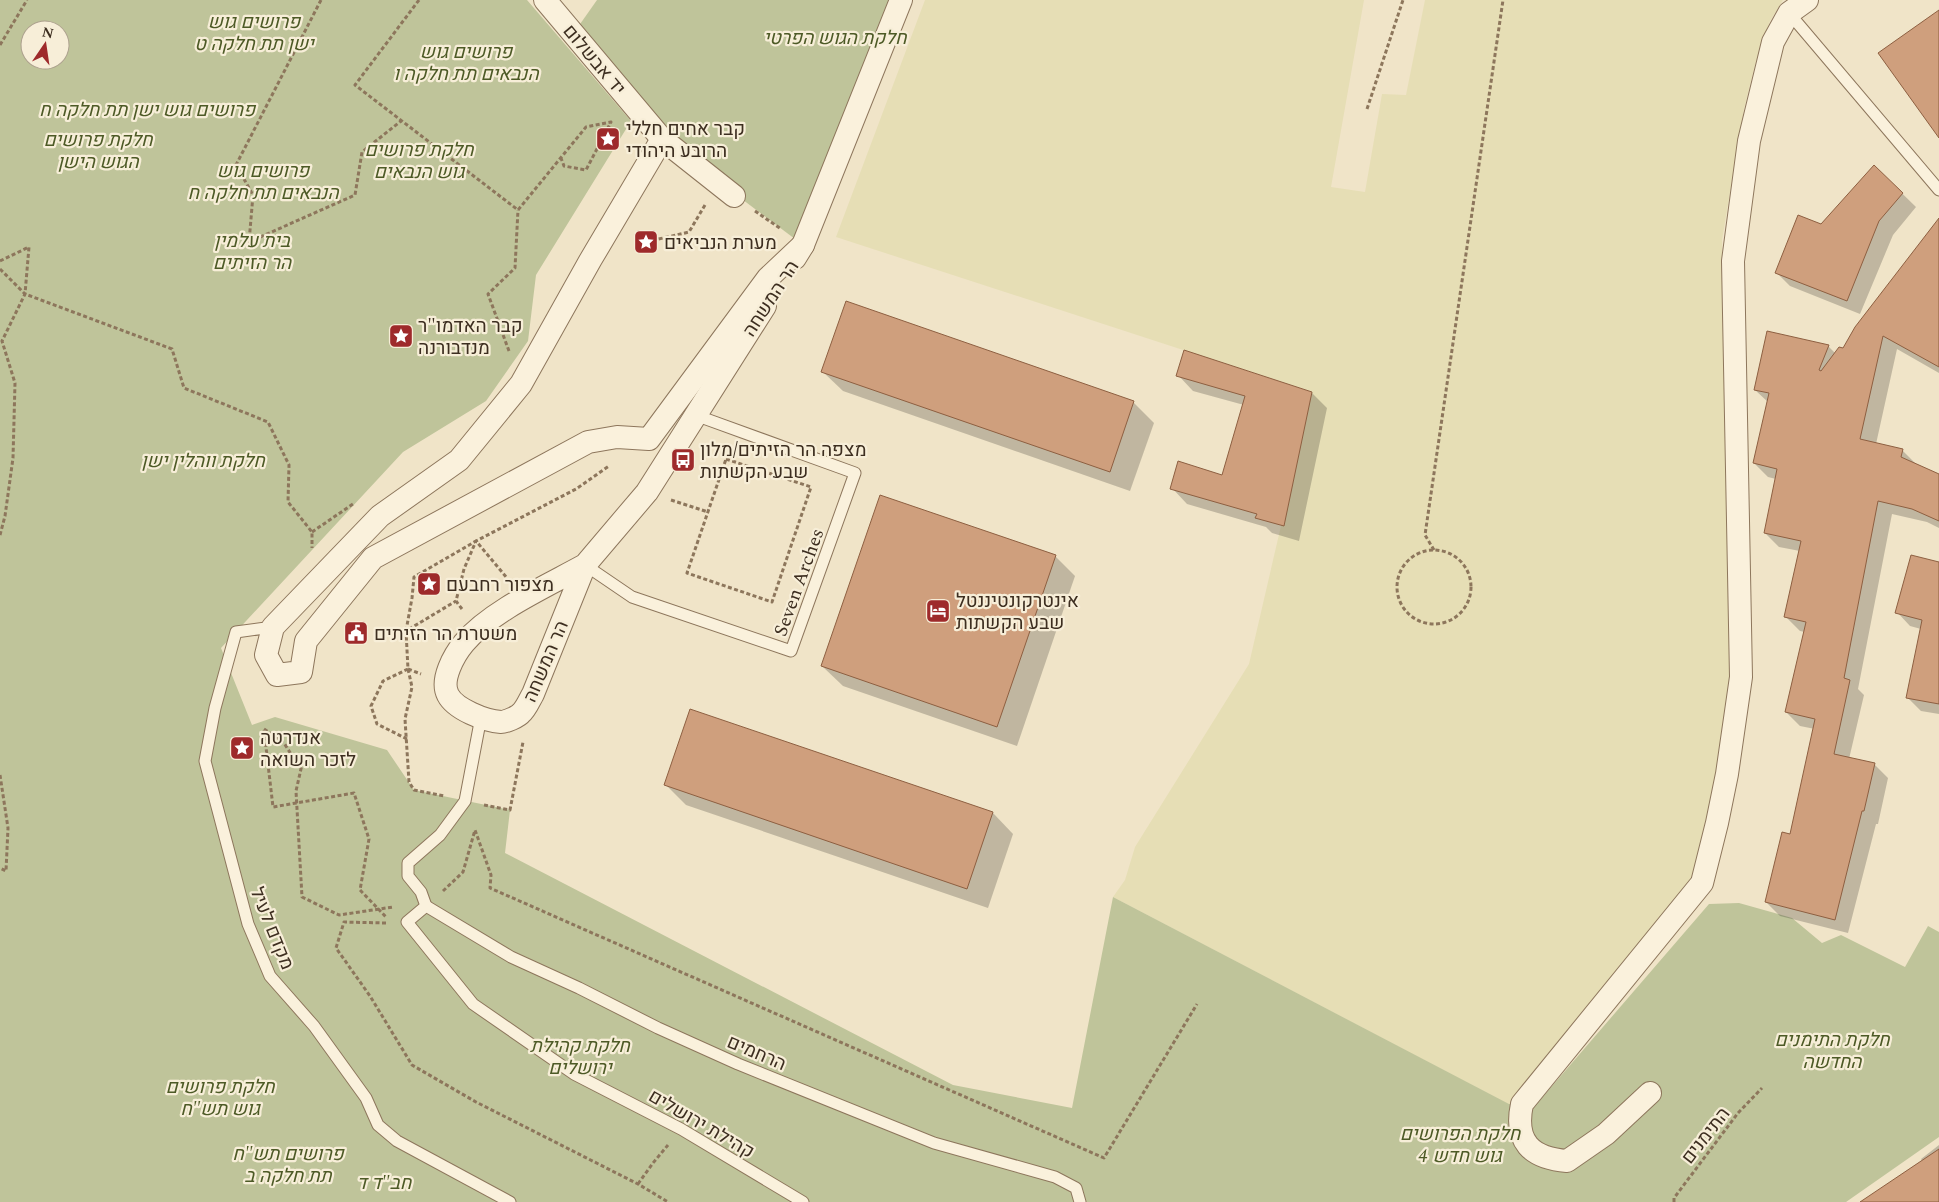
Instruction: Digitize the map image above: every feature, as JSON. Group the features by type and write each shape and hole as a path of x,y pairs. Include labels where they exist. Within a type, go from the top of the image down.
{"street":[{"name":"יד אבשלום","path":"545,0 662,139 726,189"},
{"name":"הר המשחה","path":"585,565 503,611 479,628 463,644 445,675 447,695 460,708 481,717 503,722 522,713 533,694 585,565 647,492 804,245 901,0"},
{"path":"1650,1093 1606,1134 1567,1161 1534,1153 1524,1141 1520,1131 1519,1117 1522,1104 1702,883 1727,774 1741,677 1733,261 1749,141 1773,42 1789,13 1807,0"},
{"path":"662,139 590,259 521,384 459,460 380,516 273,627 266,655 277,675 301,672 306,641 373,558 588,442 617,436 649,439 768,278 804,245"}],"lane":[{"path":"1789,13 1939,190"},
{"name":"Seven Arches","path":"585,565 632,597 791,651 855,473 695,415"},
{"name":"מקדם לעיל","path":"273,627 236,632 215,708 204,761 248,924 270,976 314,1026 366,1098 378,1125 397,1141 510,1202"},
{"path":"426,906 421,892 408,876 408,862 440,835 465,801 481,717"},
{"name":"קהילת ירושלים","path":"426,906 407,922 473,1004 574,1074 681,1130 803,1202"},
{"name":"הרחמים","path":"426,906 511,957 579,988 658,1028 738,1064 934,1143 1055,1177 1076,1188 1080,1202"}],"path":[{"path":"0,45 27,0"},
{"path":"321,0 236,165 253,195 249,242 355,195 362,152 401,121"},
{"path":"419,0 355,85 518,210"},
{"path":"1367,109 1403,0"},
{"path":"1434,550 1421,552 1408,560 1400,570 1397,593 1401,606 1410,616 1427,623 1439,624 1451,620 1461,612 1470,597 1467,570 1448,553 1434,550 1425,535 1503,0"},
{"path":"521,384 488,294 515,268 518,210 560,158 586,128 611,122 586,170 564,166 560,158"},
{"path":"646,242 689,232 726,189 804,245"},
{"path":"0,261 29,247 25,294 2,341 15,383 13,458 5,516 0,535"},
{"path":"0,269 25,294 172,349 184,388 268,422 289,465 288,502 312,532 310,588"},
{"path":"726,459 811,487 772,602 687,573 708,512 726,459"},
{"path":"407,739 376,724 371,706 383,681 408,669 406,631 414,577 476,541 576,490 612,464"},
{"path":"647,492 708,512"},
{"path":"312,532 360,498"},
{"path":"476,541 512,584"},
{"path":"406,631 456,601 464,569 476,541"},
{"path":"456,601 468,616"},
{"path":"668,1202 638,1184 476,1102 412,1065 370,996 336,948 344,922 392,923 377,908 360,890 369,839 354,793 297,803 273,807 264,729 284,743 291,754 303,760 296,791 297,803 302,897 339,915 377,908 426,906 463,872 475,830 491,875 490,888 1104,1158 1197,1004"},
{"path":"0,775 8,828 6,871 0,868"},
{"name":"התימנים","path":"1674,1202 1674,1198 1738,1113 1762,1088"},
{"path":"638,1184 652,1163 681,1130"}],"shaded area":[{"path":"925,0 1364,0 1331,187 1365,192 1382,94 1406,95 1425,0 1783,0 1770,21 1756,61 1744,109 1722,240 1730,634 1733,685 1711,821 1693,877 1510,1105 1113,897 1125,880 1135,847 1249,664 1312,392 836,237"}],"green space":[{"name":"בית עלמין הר הזיתים","path":"0,0 527,0 631,121 536,275 528,341 486,401 403,452 221,648 252,725 275,717 387,750 414,790 510,810 505,853 953,1085 1072,1108 1113,897 1509,1104 1534,1107 1709,904 1739,903 1792,918 1822,943 1841,935 1905,967 1928,926 1939,932 1939,1137 1846,1202 0,1202"},
{"name":"חלקת הגוש הפרטי","path":"597,0 890,0 803,245 662,139 578,27"}],"building":[{"path":"1939,10 1939,138 1878,53"},
{"path":"1874,165 1903,193 1879,221 1847,301 1775,273 1798,215 1821,224"},
{"path":"1939,218 1939,367 1883,336 1860,439 1903,449 1901,457 1939,474 1939,521 1912,509 1878,501 1844,678 1850,680 1834,754 1875,763 1835,920 1765,902 1782,832 1790,834 1815,719 1785,712 1806,622 1784,617 1801,541 1764,533 1777,469 1753,463 1769,393 1754,390 1767,331 1829,345 1819,370 1821,371 1839,347 1843,348 1855,327"},
{"path":"846,301 1134,401 1110,472 821,372"},
{"path":"1184,350 1312,392 1284,526 1255,518 1257,514 1170,489 1178,461 1222,475 1245,396 1176,376"},
{"name":"אינטרקונטיננטל שבע הקשתות","path":"880,495 1056,555 997,727 821,666"},
{"path":"1911,555 1939,562 1939,704 1906,698 1922,620 1895,613"},
{"path":"690,709 993,812 967,889 664,785"},
{"path":"1939,1149 1939,1202 1860,1202"}],"place":[{"name":"קבר אחים חללי הרובע היהודי","path":"608,139"},
{"name":"מערת הנביאים","path":"646,242"},
{"name":"קבר האדמו\"ר מנדבורנה","path":"401,336"},
{"name":"מצפה הר הזיתים/מלון שבע הקשתות","path":"683,460"},
{"name":"מצפור רחבעם","path":"429,584"},
{"name":"אינטרקונטיננטל שבע הקשתות","path":"938,611"},
{"name":"משטרת הר הזיתים","path":"356,633"},
{"name":"אנדרטה לזכר השואה","path":"242,748"}],"park label":[{"name":"פרושים גוש ישן תת חלקה ט","path":"254,32"},
{"name":"פרושים גוש הנבאים תת חלקה ו","path":"466,62"},
{"name":"פרושים גוש ישן תת חלקה ח","path":"147,109"},
{"name":"חלקת פרושים הגוש הישן","path":"98,150"},
{"name":"חלקת פרושים גוש הנבאים","path":"419,160"},
{"name":"פרושים גוש הנבאים תת חלקה ח","path":"263,181"},
{"name":"חלקת ווהלין ישן","path":"203,460"},
{"name":"חלקת התימנים החדשה","path":"1832,1050"},
{"name":"חלקת קהילת ירושלים","path":"580,1056"},
{"name":"חלקת פרושים גוש תש\"ח","path":"220,1097"},
{"name":"חלקת הפרושים גוש חדש 4","path":"1460,1144"},
{"name":"פרושים תש\"ח תת חלקה ב","path":"288,1164"},
{"name":"חב\"ד ד","path":"384,1182"}]}
